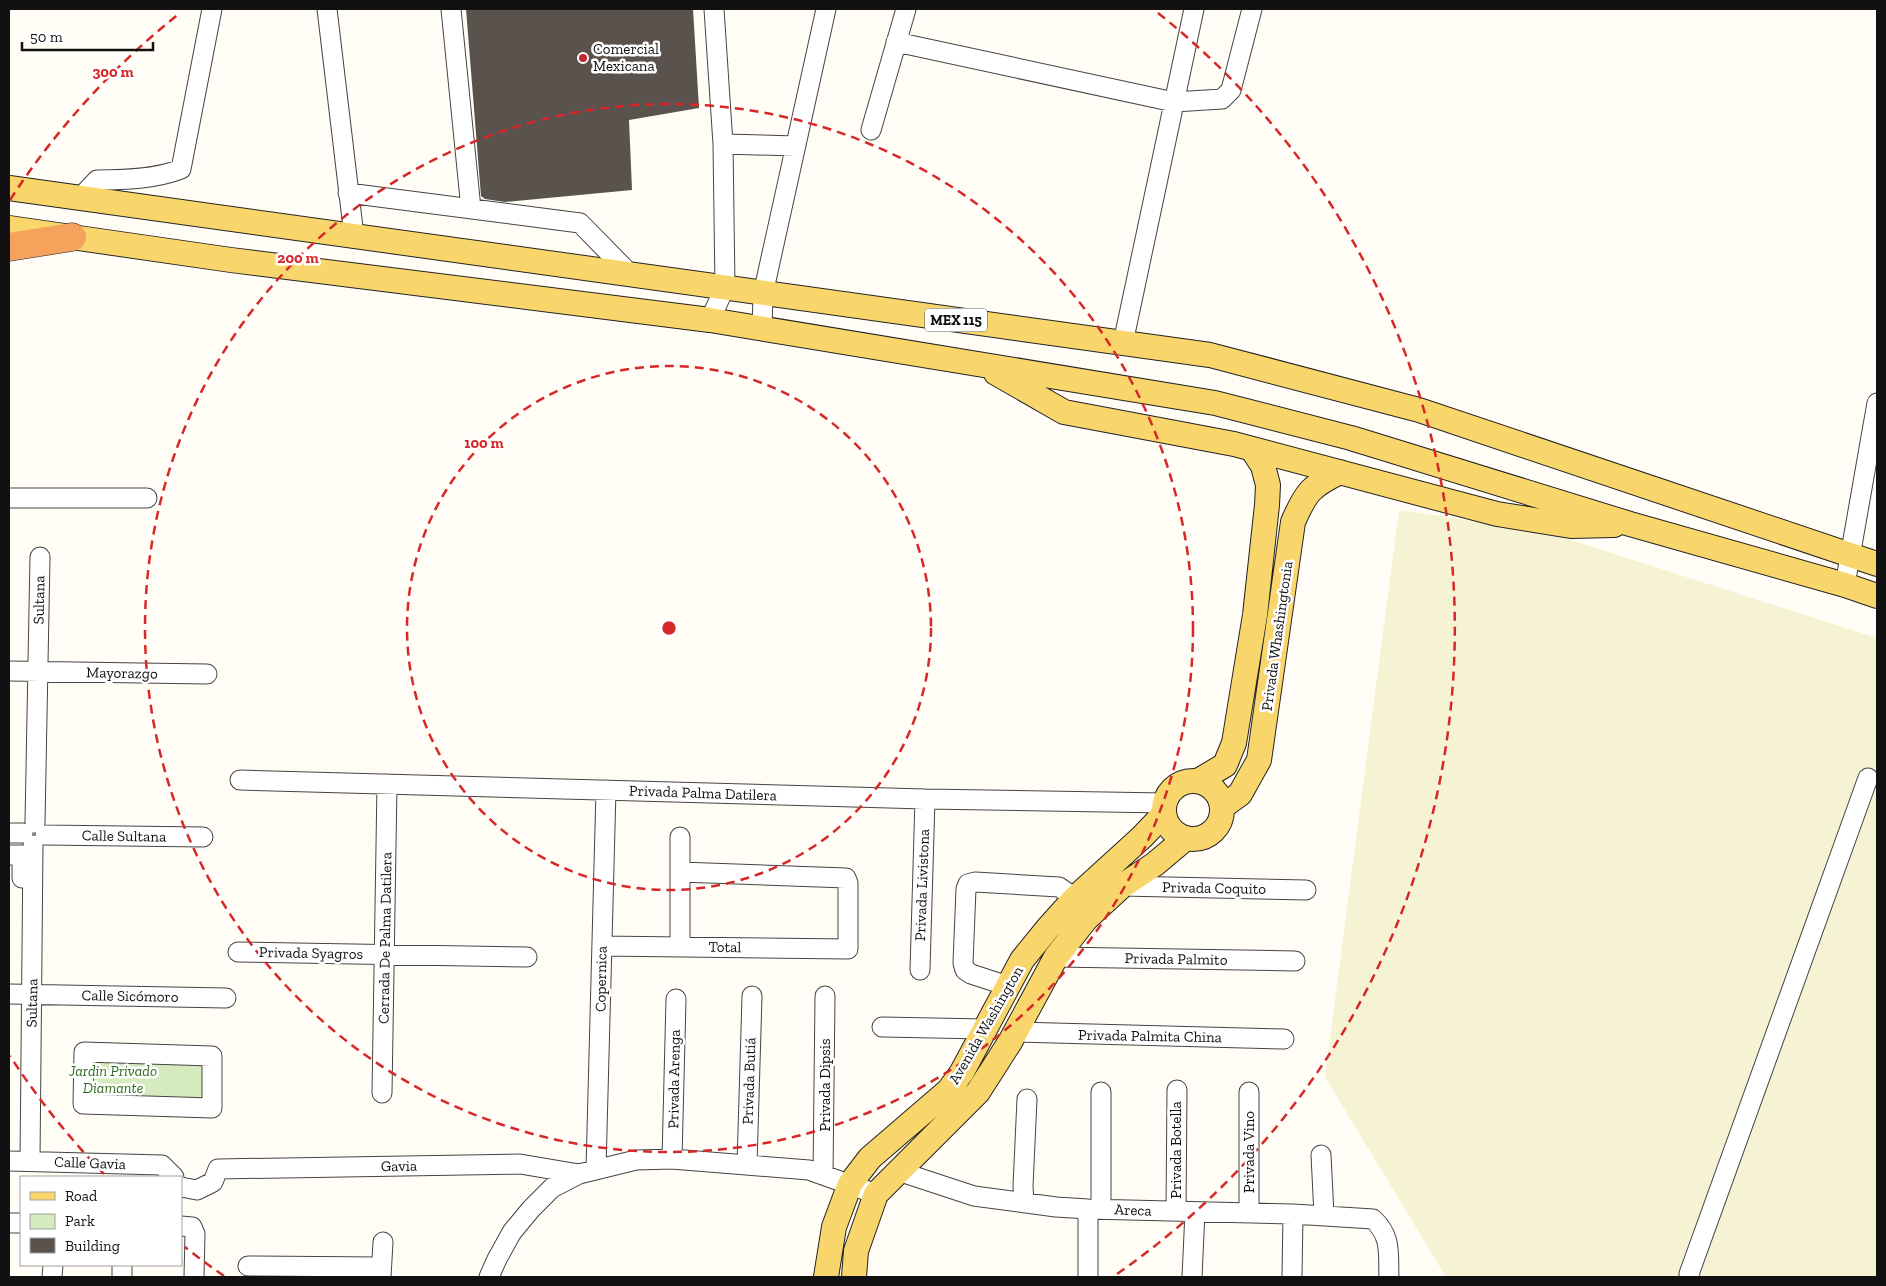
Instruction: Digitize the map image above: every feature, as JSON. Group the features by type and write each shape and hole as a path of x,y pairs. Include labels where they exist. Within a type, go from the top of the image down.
{"highway":[{"path":"9,247 72,237"}],"main road":[{"name":"MEX 115","path":"9,188 1210,355 1419,410 1877,564"},
{"path":"9,228 231,260 710,320 1214,403 1351,438 1630,524 1845,585 1877,596"},
{"path":"981,365 1064,412 1252,449 1497,514 1571,526 1630,524"},
{"name":"Privada Whashingtonia","path":"1198,781 1225,765 1234,743 1251,643 1268,485 1263,466 1252,449"},
{"name":"Privada Whashingtonia","path":"1222,807 1240,794 1259,760 1293,522 1302,500 1319,483 1340,472"},
{"path":"1188,781 1198,781 1207,784 1215,790 1220,798 1222,807 1218,825 1212,832 1204,837 1186,838 1172,829 1165,808 1169,793 1177,785 1188,781"},
{"name":"Avenida Washington","path":"826,1277 834,1227 850,1184 870,1158 949,1090 962,1072 1022,960 1075,898 1142,838 1165,808"},
{"name":"Avenida Washington","path":"854,1277 856,1251 876,1194 978,1092 1016,1032 1056,957 1086,919 1122,886 1155,864 1186,838"}],"street":[{"path":"81,197 97,180 168,174 181,168 212,9"},
{"path":"327,9 354,236"},
{"path":"450,9 471,208"},
{"path":"710,320 724,288 723,144 714,9"},
{"path":"762,329 763,294 826,9"},
{"path":"871,130 906,9"},
{"path":"1123,343 1194,9"},
{"path":"896,42 1174,102 1222,99 1231,90 1252,9"},
{"path":"723,144 796,146"},
{"path":"348,193 580,223 630,274"},
{"path":"1845,585 1877,403"},
{"path":"9,498 147,498"},
{"name":"Sultana","path":"30,1161 21,994 38,672 40,557"},
{"name":"Mayorazgo","path":"9,671 206,674"},
{"path":"1690,1277 1689,1274 1868,778"},
{"name":"Privada Palma Datilera","path":"240,780 925,799 1165,808"},
{"name":"Cerrada De Palma Datilera","path":"382,1093 387,784"},
{"name":"Copernica","path":"588,1172 602,946 606,790"},
{"name":"Privada Livistona","path":"920,970 925,799"},
{"name":"Calle Sultana","path":"29,834 203,837"},
{"path":"680,837 680,947"},
{"path":"9,855 22,855 21,1141"},
{"name":"Total","path":"602,946 854,953 846,878 680,872"},
{"path":"1008,986 971,974 965,970 963,963 966,888 968,884 976,882 1059,887 1075,898"},
{"name":"Privada Coquito","path":"1122,886 1306,890"},
{"name":"Privada Syagros","path":"238,952 527,957"},
{"name":"Privada Palmito","path":"1056,957 1296,961"},
{"name":"Calle Sicómoro","path":"21,994 226,998"},
{"name":"Privada Butiá","path":"747,1165 752,996"},
{"name":"Privada Dipsis","path":"823,1174 825,996"},
{"name":"Privada Arenga","path":"672,1160 676,999"},
{"path":"882,1027 985,1029"},
{"name":"Privada Palmita China","path":"1016,1032 1284,1039"},
{"path":"84,1052 212,1056 212,1108 83,1104 84,1056 84,1052"},
{"name":"Privada Botella","path":"1176,1090 1176,1211"},
{"path":"1088,1277 1101,1092"},
{"name":"Privada Vino","path":"1249,1092 1249,1213"},
{"path":"1024,1203 1027,1098"},
{"path":"1321,1155 1324,1215"},
{"path":"489,1277 496,1259 512,1232 552,1188 588,1172 636,1160 672,1160 809,1170 876,1194"},
{"name":"Calle Gavia","path":"9,1161 30,1161 90,1170 162,1165 172,1174"},
{"name":"Gavia","path":"182,1187 197,1190 213,1182 218,1169 520,1164 588,1172"},
{"name":"Areca","path":"898,1171 974,1196 1024,1203 1094,1209 1324,1215 1373,1219 1381,1227 1388,1240 1388,1277"},
{"path":"1192,1277 1195,1212"},
{"path":"1292,1277 1293,1214"},
{"path":"186,1226 195,1234 194,1277"},
{"path":"248,1266 275,1272 381,1272 383,1242"}],"shaded area":[{"path":"1399,510 1543,531 1877,638 1877,1277 1446,1277 1325,1077"}],"green space":[{"name":"Jardin Privado Diamante","path":"80,1047 216,1051 218,1112 78,1109"}],"building":[{"name":"Comercial Mexicana","path":"466,9 693,9 699,108 629,120 632,190 505,202 485,199 481,196"}],"place":[{"name":"Comercial Mexicana","path":"583,58"}]}
